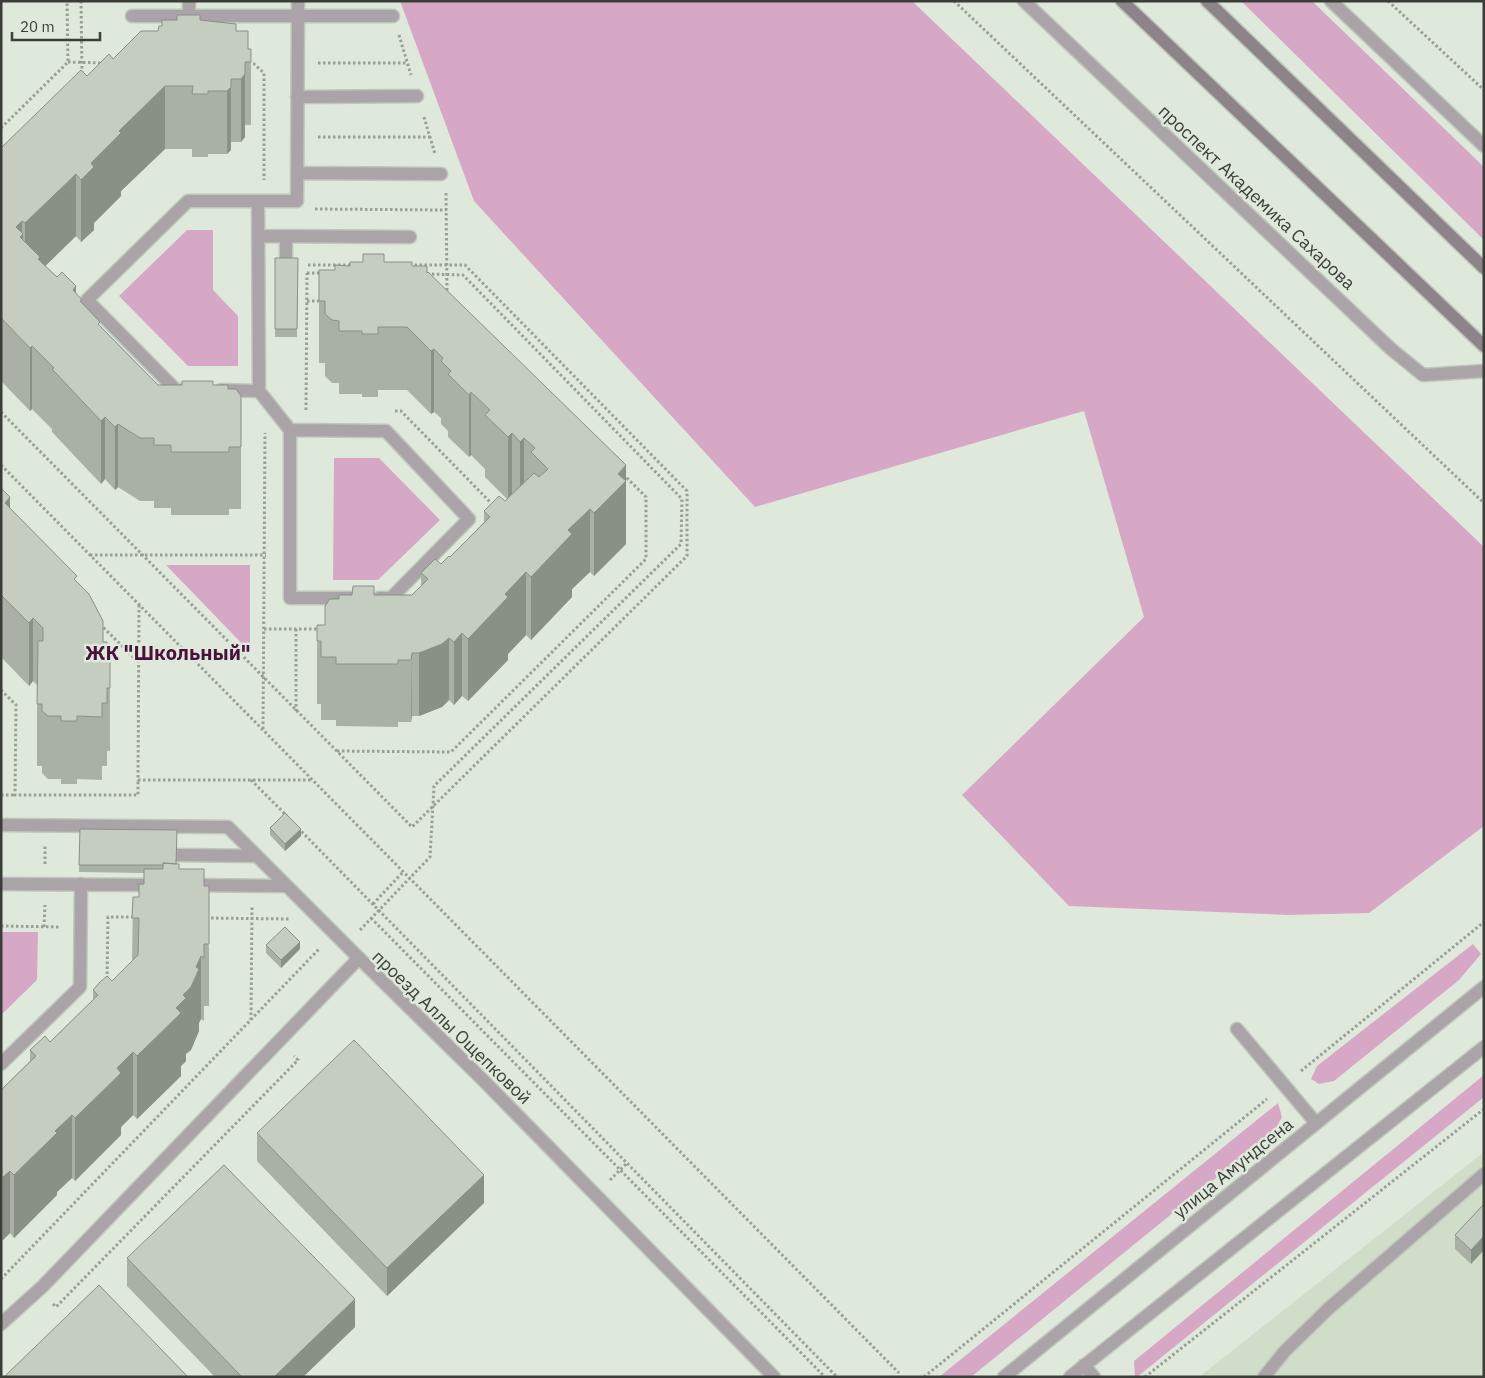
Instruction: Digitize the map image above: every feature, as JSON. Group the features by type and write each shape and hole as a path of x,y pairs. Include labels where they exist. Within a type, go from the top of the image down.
{"main road":[{"path":"1122,1 1484,346"},
{"path":"1207,1 1484,268"}],"street":[{"path":"189,16 190,1"},
{"path":"194,390 176,390 87,300 188,201 297,201 298,1"},
{"name":"проспект Академика Сахарова","path":"1024,1 1391,348 1423,376 1484,371"},
{"path":"1331,1 1484,146"},
{"path":"132,16 393,16"},
{"path":"297,97 417,96"},
{"path":"297,173 441,174"},
{"path":"261,201 258,236 262,394 290,430 290,598 391,598 469,518 386,431 290,430"},
{"path":"258,236 410,237"},
{"path":"286,236 286,266"},
{"path":"213,390 262,394"},
{"path":"1,825 228,827 359,958"},
{"path":"176,855 257,856"},
{"path":"1,884 287,886"},
{"path":"1,1064 80,987 81,884"},
{"name":"проезд Аллы Ощепковой","path":"1,1324 43,1286 359,958 483,1080 774,1377"},
{"name":"улица Амундсена","path":"1004,1377 1484,987"},
{"path":"1237,1029 1316,1123"},
{"path":"1070,1377 1484,1048"},
{"path":"1264,1377 1284,1352 1328,1309 1484,1174"},
{"path":"1084,1365 1094,1377"}],"path":[{"path":"67,1 68,62"},
{"path":"81,1 82,76"},
{"path":"954,1 1484,503"},
{"path":"1388,1 1484,90"},
{"path":"393,16 446,189 447,301"},
{"path":"1,128 68,62 110,63"},
{"path":"297,62 408,63"},
{"path":"244,64 254,64 264,73 261,201"},
{"path":"297,137 431,137"},
{"path":"307,209 446,210"},
{"path":"307,265 359,265"},
{"path":"1,412 412,827 687,556 688,491 464,265 407,265"},
{"path":"307,273 324,273"},
{"path":"346,945 430,858 434,786 681,544 682,499 463,275 421,274"},
{"path":"307,300 324,300"},
{"path":"262,394 264,555 263,730"},
{"path":"1,465 899,1373"},
{"path":"336,751 450,752 646,559 646,498 618,469"},
{"path":"90,555 290,555"},
{"path":"1,794 138,795 139,604"},
{"path":"97,621 138,663"},
{"path":"296,629 296,710"},
{"path":"1,690 16,705 15,795"},
{"path":"138,780 312,780"},
{"path":"252,780 837,1377"},
{"path":"372,904 403,872"},
{"path":"251,1020 252,886"},
{"path":"107,981 108,917 136,918"},
{"path":"204,918 320,919"},
{"path":"371,918 825,1377"},
{"path":"924,1377 1484,922"},
{"path":"1,926 108,927"},
{"path":"1,1279 334,933"},
{"path":"56,1307 298,1060 293,1054"},
{"path":"1145,1377 1484,1109"}],"shaded area":[{"path":"400,1 912,1 1484,547 1484,826 1369,913 1288,915 1069,906 962,795 1144,617 1084,411 755,507 474,201"},
{"path":"1241,1 1312,1 1484,167 1484,240"},
{"path":"187,230 213,230 213,290 238,316 238,366 188,366 119,296"},
{"path":"334,458 379,458 440,520 378,580 333,580"},
{"path":"166,565 250,565 250,652"},
{"path":"1,932 38,932 37,980 1,1015"},
{"path":"1473,944 1481,954 1459,980 1334,1081 1319,1084 1311,1079 1317,1066"},
{"path":"1484,1075 1484,1097 1135,1377 1134,1361"},
{"path":"1278,1103 1282,1117 1275,1130 971,1377 939,1377"},
{"path":"1484,1152 1484,1377 1199,1377"}],"building":[{"path":"177,15 200,15 200,20 236,24 236,31 248,31 248,49 251,49 251,62 245,62 245,74 241,79 231,79 231,87 227,91 208,91 208,94 192,94 193,86 165,86 119,131 121,133 91,163 94,167 81,180 76,174 25,223 22,221 16,227 23,234 20,237 40,257 38,259 57,277 62,272 76,286 73,290 82,300 80,301 100,322 98,324 158,385 182,385 182,381 213,381 213,385 228,385 228,389 236,389 241,396 241,447 229,447 229,452 171,452 171,445 154,445 154,438 140,438 118,424 115,427 105,417 101,421 52,369 54,368 32,346 30,348 1,318 1,148 81,70 87,76 109,54 113,59 141,31 158,31 159,26 162,26 162,20 177,20"},
{"path":"363,254 384,254 384,262 412,262 412,266 427,266 427,273 626,465 618,474 626,481 594,513 590,509 568,530 572,534 531,577 526,572 505,594 508,597 468,639 462,633 454,642 449,638 442,644 419,653 412,653 411,660 398,660 398,664 336,664 336,657 321,657 321,641 317,641 317,625 325,625 325,606 330,599 339,599 339,595 352,595 353,586 374,586 374,595 412,595 428,579 421,573 435,559 441,564 450,557 490,517 484,511 499,496 505,501 534,473 539,477 548,469 531,452 535,448 524,438 520,442 512,433 508,437 485,415 490,410 471,392 469,395 448,374 451,371 441,361 443,358 434,349 431,351 407,327 378,327 378,334 362,334 362,331 339,331 339,321 332,320 325,314 325,301 319,301 319,270 335,270 335,265 350,266 350,262 363,262"},
{"path":"275,258 298,258 297,329 275,329"},
{"path":"1,488 10,497 5,503 77,576 74,579 89,594 103,621 103,642 107,642 107,659 110,659 110,688 107,688 107,703 102,703 102,717 77,716 77,721 61,721 61,716 48,716 42,711 42,704 37,704 38,641 43,641 43,628 33,618 29,623 1,595"},
{"path":"285,813 301,829 285,844 270,828"},
{"path":"80,829 177,830 176,864 79,865"},
{"path":"163,863 179,864 179,869 204,869 204,886 209,886 209,944 204,944 204,958 201,956 196,967 199,969 191,987 183,995 186,998 176,1008 181,1013 137,1056 133,1052 117,1068 121,1073 75,1118 72,1115 55,1131 57,1133 14,1175 10,1171 1,1177 1,1090 36,1056 30,1050 45,1036 50,1042 98,995 93,990 100,982 107,976 112,981 138,955 139,918 132,918 133,897 139,897 139,884 144,884 144,869 163,869"},
{"path":"285,927 300,942 281,960 266,945"},
{"path":"354,1040 484,1175 387,1268 257,1133"},
{"path":"224,1165 355,1299 274,1377 242,1377 127,1258"},
{"path":"1484,1204 1484,1236 1471,1250 1455,1235"},
{"path":"99,1285 188,1377 4,1377"}],"district":[{"name":"ЖК \"Школьный\"","path":"168,652"}]}
